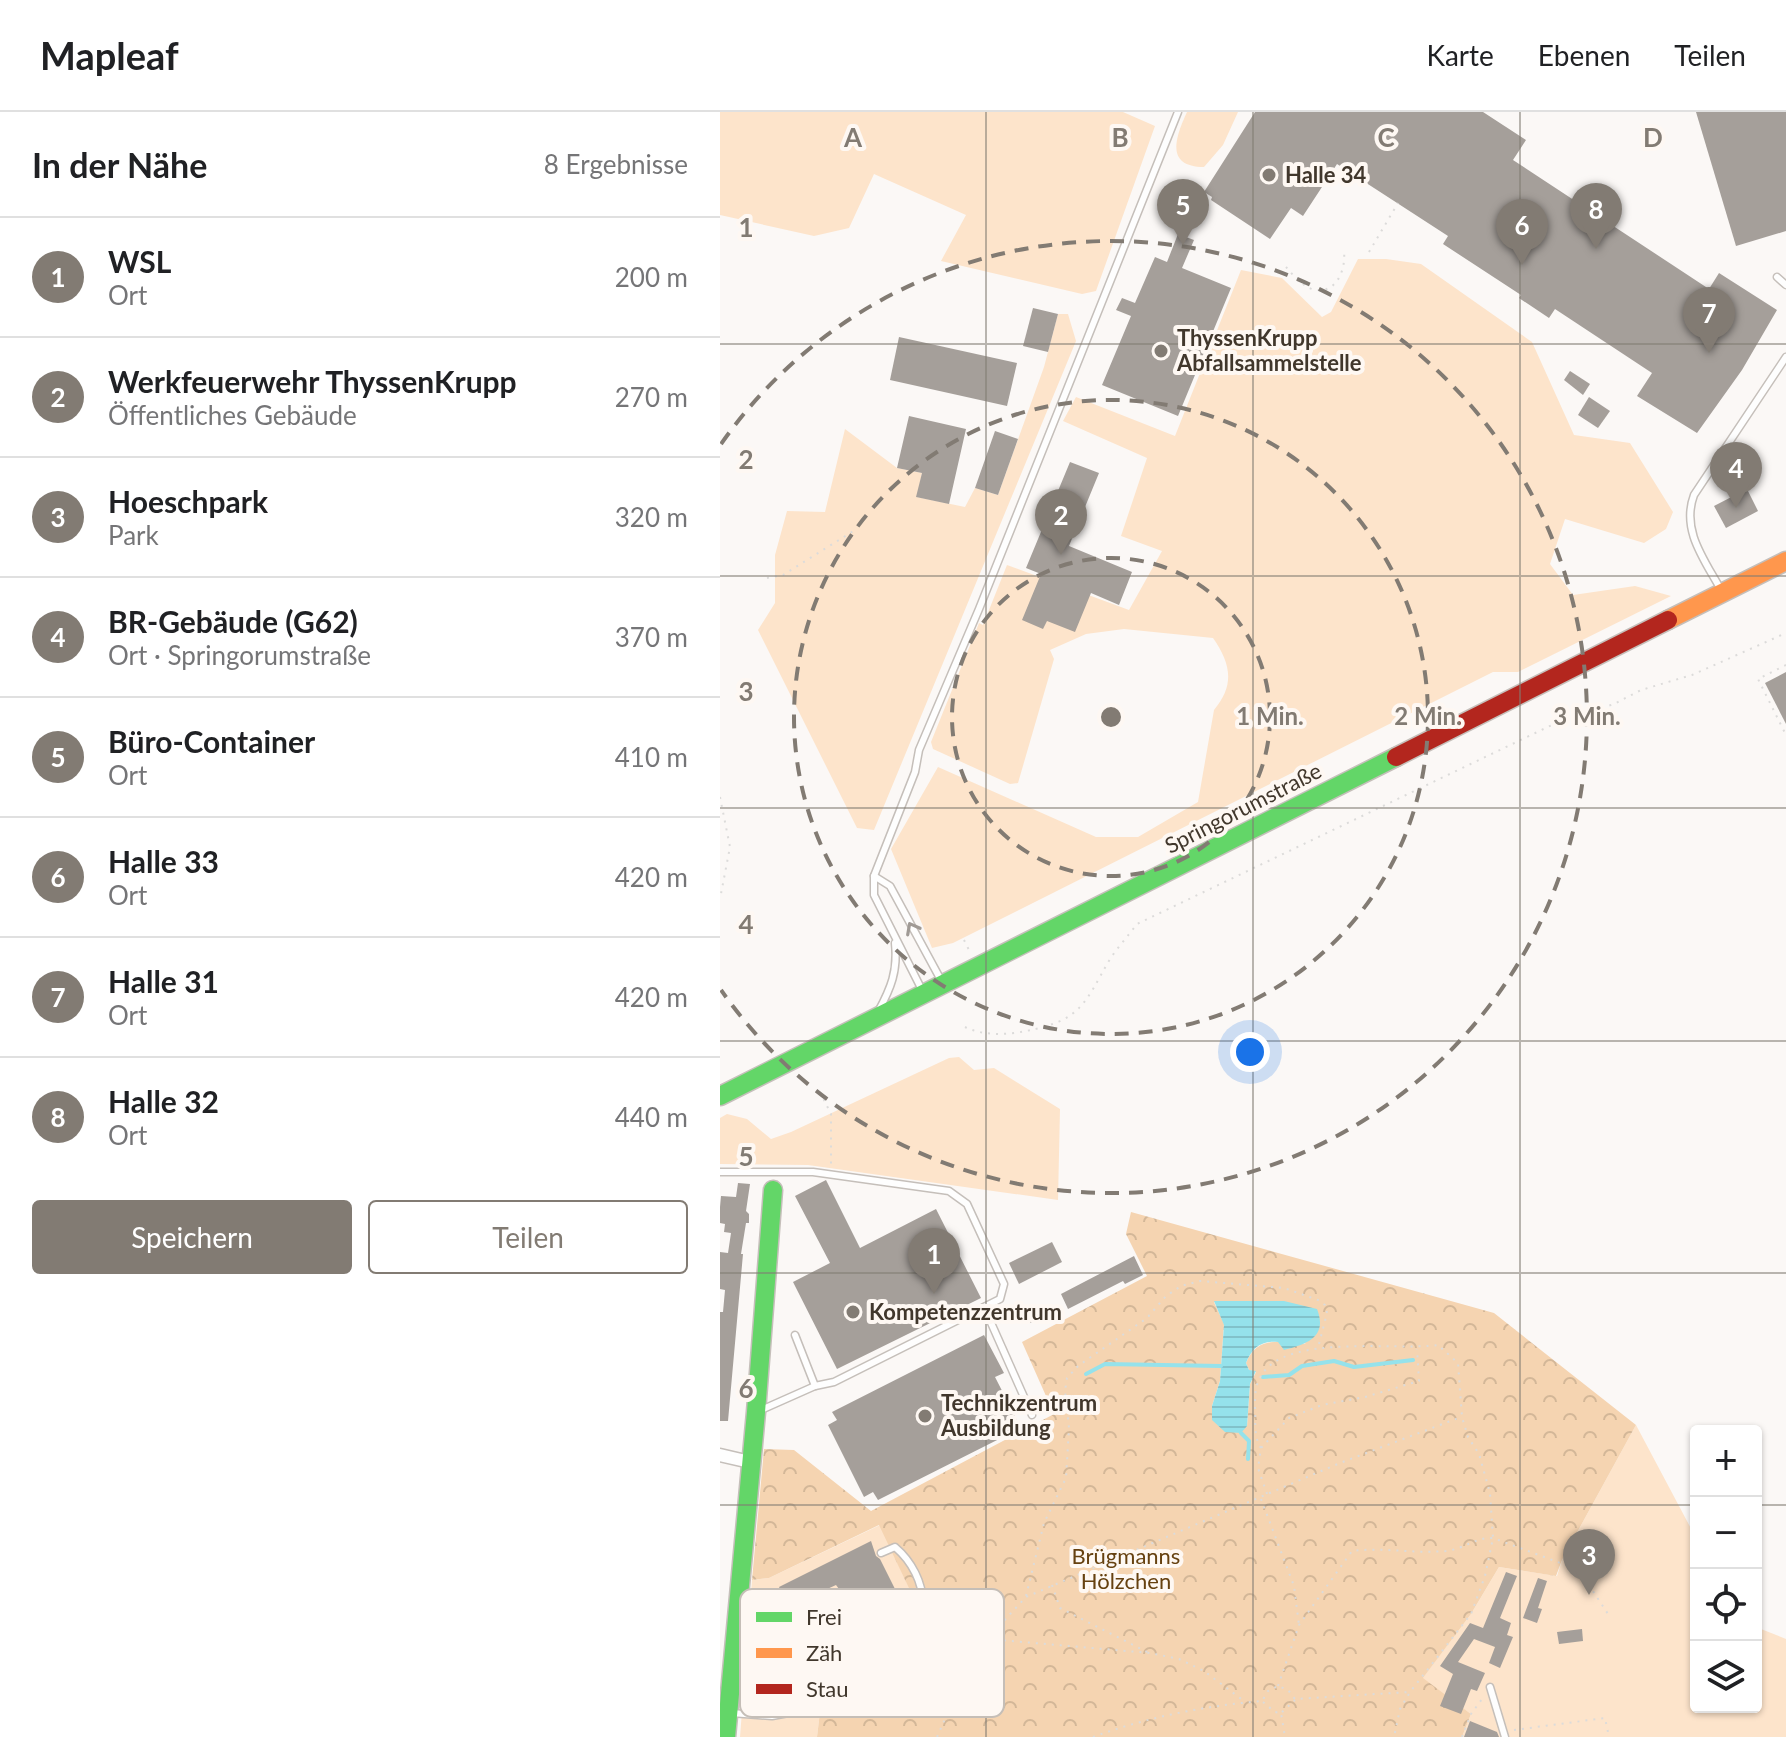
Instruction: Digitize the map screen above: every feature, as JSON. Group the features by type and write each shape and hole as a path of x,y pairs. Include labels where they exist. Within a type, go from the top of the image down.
{"street":[{"name":"Springorumstraße","path":"720,1096 1786,561"},
{"path":"726,1737 773,1190"},
{"path":"720,1455 750,1462"}],"lane":[{"path":"924,995 874,895 874,876 915,772 919,750 979,609 1178,112"},
{"path":"1777,277 1786,285"},
{"path":"1722,593 1689,525 1688,511 1694,495 1786,357"},
{"path":"874,876 890,886 944,986"},
{"path":"873,1020 893,984 897,956 895,936"},
{"path":"720,1172 832,1174 949,1191 962,1199 1004,1284 1000,1299 834,1382 815,1386 756,1412"},
{"path":"984,1307 1032,1415"},
{"path":"795,1335 815,1386"},
{"path":"881,1553 895,1547 902,1553 912,1566 922,1589"},
{"path":"1490,1687 1504,1734"},
{"path":"727,1713 740,1714"}],"path":[{"path":"1369,252 1398,203"},
{"path":"1286,267 1298,281 1314,290 1331,288 1341,277 1344,251"},
{"path":"767,578 783,575 855,530"},
{"path":"965,1027 973,1031 1010,1034 1054,1026 1075,1014 1093,992 1112,956 1137,924 1554,724 1614,704 1641,690 1692,675 1786,633"},
{"path":"1786,665 1758,679 1786,735"},
{"path":"720,797 730,847 720,899"},
{"path":"820,1092 831,1114 832,1174"},
{"path":"1026,1597 1044,1523 1066,1478 1069,1428 1065,1391 1067,1378 1078,1366 1147,1318 1166,1296 1181,1286 1200,1281 1284,1288 1318,1300 1325,1305 1327,1313 1318,1346"},
{"path":"1261,1448 1256,1440 1255,1391 1261,1373 1285,1357 1318,1346 1417,1348 1438,1345 1458,1363 1462,1417 1468,1437 1479,1454 1490,1493 1493,1538 1485,1576 1471,1614 1410,1692 1400,1709 1394,1737"},
{"path":"1267,1494 1258,1468 1261,1448 1289,1418 1322,1405 1365,1397 1419,1381 1417,1348"},
{"path":"1004,1621 1026,1597 1052,1585 1267,1494 1462,1417"},
{"path":"1260,1497 1294,1586 1299,1625"},
{"path":"1262,1701 1268,1691 1278,1686 1299,1625 1352,1551 1375,1548 1446,1551 1467,1547 1481,1538 1493,1538 1571,1567 1583,1576 1610,1617"},
{"path":"1571,1567 1583,1563 1597,1568"},
{"path":"1052,1585 1060,1608 1150,1653"},
{"path":"1004,1640 1150,1653 1179,1659 1204,1671 1246,1702"},
{"path":"1278,1686 1288,1690 1295,1699"},
{"path":"1462,1737 1471,1714 1490,1687"},
{"path":"1281,1713 1295,1699 1410,1692"},
{"path":"1093,1737 1138,1721 1205,1707 1262,1701"},
{"path":"1262,1701 1267,1707 1281,1713"},
{"path":"1281,1713 1285,1737"},
{"path":"937,1737 946,1717"},
{"path":"1504,1734 1605,1718 1609,1737"}],"shaded area":[{"path":"720,112 1123,112 1155,126 1096,291 1082,294 941,261 966,215 874,174 849,228 814,236 720,215"},
{"path":"1187,112 1238,112 1223,145 1204,167 1191,166 1178,156 1177,140"},
{"path":"1358,259 1421,264 1532,342 1574,435 1630,443 1673,512 1666,529 1644,543 1565,519 1550,564 1573,595 1635,586 1671,596 1518,672 1493,672 953,943 932,948 891,849 938,767 1096,837 1138,837 1198,802 1214,710 1228,683 1224,657 1213,638 1124,629 1086,634 1050,650 1054,659 1018,783 1010,784 933,749 931,742 979,623 983,625 1007,565 1129,610 1162,551 1121,536 1147,458 1063,421 1076,397 1175,436 1241,270 1282,278 1322,317 1331,312"},
{"path":"1058,314 1068,314 1076,341 874,830 857,828 758,630 775,603 775,555 787,511 825,512 845,429 897,468 922,473 917,497 965,507 975,488 998,495 1044,367"},
{"path":"959,1057 974,1070 994,1068 1060,1109 1058,1200 808,1165 720,1164 720,1118 727,1114 747,1119 771,1139 949,1058"},
{"path":"1636,1425 1690,1527 1690,1713 1762,1713 1762,1629 1786,1639 1786,1737 1462,1737 1471,1714 1422,1679 1471,1614 1499,1567 1557,1576 1562,1560"},
{"path":"880,1525 910,1589 751,1589 752,1580 769,1578"},
{"path":"742,1717 819,1717 817,1737 740,1737"}],"green space":[{"name":"Brügmanns Hölzchen","path":"1131,1212 1494,1313 1636,1425 1556,1576 1499,1567 1471,1614 1423,1678 1471,1714 1462,1737 817,1737 819,1717 1004,1717 1004,1589 909,1589 879,1525 769,1578 752,1580 764,1449 794,1450 871,1511 1054,1414 1022,1342 1147,1276 1126,1234","holes":["1214,1302 1306,1344 1279,1342 1256,1348 1246,1363 1249,1370 1256,1372 1250,1384 1247,1426 1212,1406 1220,1381 1224,1324"]}],"water":[{"path":"1214,1301 1284,1301 1317,1309 1320,1319 1317,1333 1307,1342 1284,1350 1278,1342 1267,1342 1251,1353 1246,1363 1249,1370 1256,1371 1250,1384 1247,1426 1241,1433 1225,1432 1212,1420 1212,1406 1220,1381 1224,1325"}],"building":[{"path":"1255,112 1483,112 1526,140 1513,160 1709,289 1719,273 1777,310 1742,370 1697,433 1637,396 1652,373 1555,309 1549,318 1519,298 1521,295 1443,244 1448,236 1337,164 1303,216 1291,208 1270,239 1211,200 1212,197 1204,192"},
{"path":"1696,112 1786,112 1786,231 1736,246"},
{"name":"ThyssenKrupp Abfallsammelstelle","path":"1178,234 1194,240 1182,268 1231,288 1178,416 1102,385 1131,316 1116,310 1122,298 1135,303 1155,257 1167,262"},
{"path":"1033,308 1058,314 1048,352 1023,346"},
{"path":"899,337 1017,363 1007,406 890,380"},
{"path":"1570,371 1590,384 1583,395 1564,380"},
{"path":"1589,397 1610,411 1598,428 1578,415"},
{"path":"909,416 966,429 949,504 916,497 922,473 897,468"},
{"path":"995,431 1018,439 998,495 975,488"},
{"path":"1070,462 1099,473 1069,546 1132,572 1119,605 1091,593 1075,632 1047,621 1043,629 1022,620 1041,574 1026,568"},
{"path":"1747,489 1758,511 1726,528 1714,506"},
{"path":"1786,672 1786,724 1765,683"},
{"path":"826,1180 860,1248 936,1209 981,1298 837,1369 793,1282 830,1263 795,1196"},
{"path":"738,1183 750,1184 746,1211 749,1223 746,1223 741,1254 728,1421 720,1421 720,1312 723,1312 725,1290 720,1289 720,1252 728,1253 731,1233 724,1232 725,1224 720,1223 720,1207 721,1196 736,1197"},
{"path":"1052,1242 1062,1262 1019,1284 1009,1263"},
{"path":"1134,1256 1143,1275 1125,1284 1123,1281 1068,1309 1061,1294"},
{"path":"1041,1304 1047,1315 1030,1323 1024,1313"},
{"name":"Technikzentrum Ausbildung","path":"984,1335 1004,1373 995,1377 1021,1428 878,1500 873,1492 864,1497 828,1425 837,1420 832,1412"},
{"path":"871,1541 895,1589 839,1589 836,1585 827,1589 780,1589"},
{"path":"1506,1572 1517,1576 1500,1618 1511,1623 1507,1635 1513,1637 1500,1668 1489,1663 1495,1647 1474,1639 1458,1662 1485,1673 1477,1691 1471,1689 1461,1714 1440,1706 1453,1674 1440,1666 1470,1623 1483,1628"},
{"path":"1538,1578 1547,1581 1538,1608 1542,1609 1537,1623 1523,1618"},
{"path":"1582,1629 1583,1641 1559,1644 1557,1632"},
{"path":"1470,1721 1497,1732 1499,1737 1464,1737"}],"waterway":[{"path":"1263,1377 1289,1375 1302,1366 1334,1361 1354,1367 1413,1360"},
{"path":"1086,1374 1105,1364 1221,1366"},
{"path":"1241,1433 1249,1441 1248,1459"}],"traffic: fast":[{"path":"720,1096 1396,757"},
{"path":"726,1737 773,1190"}],"traffic: slow":[{"path":"1668,620 1786,561"}],"traffic: jam":[{"path":"1396,757 1668,620"}],"place":[{"name":"Halle 34","path":"1269,175"},
{"name":"Büro-Container","path":"1183,245"},
{"name":"Halle 32","path":"1596,249"},
{"name":"Halle 33","path":"1522,265"},
{"name":"ThyssenKrupp Abfallsammelstelle","path":"1161,351"},
{"name":"Halle 31","path":"1709,353"},
{"name":"BR-Gebäude (G62)","path":"1736,508"},
{"name":"Werkfeuerwehr ThyssenKrupp","path":"1061,555"},
{"name":"WSL","path":"934,1294"},
{"name":"Kompetenzzentrum","path":"853,1312"},
{"name":"Technikzentrum Ausbildung","path":"925,1416"},
{"name":"Hoeschpark","path":"1589,1595"}]}
